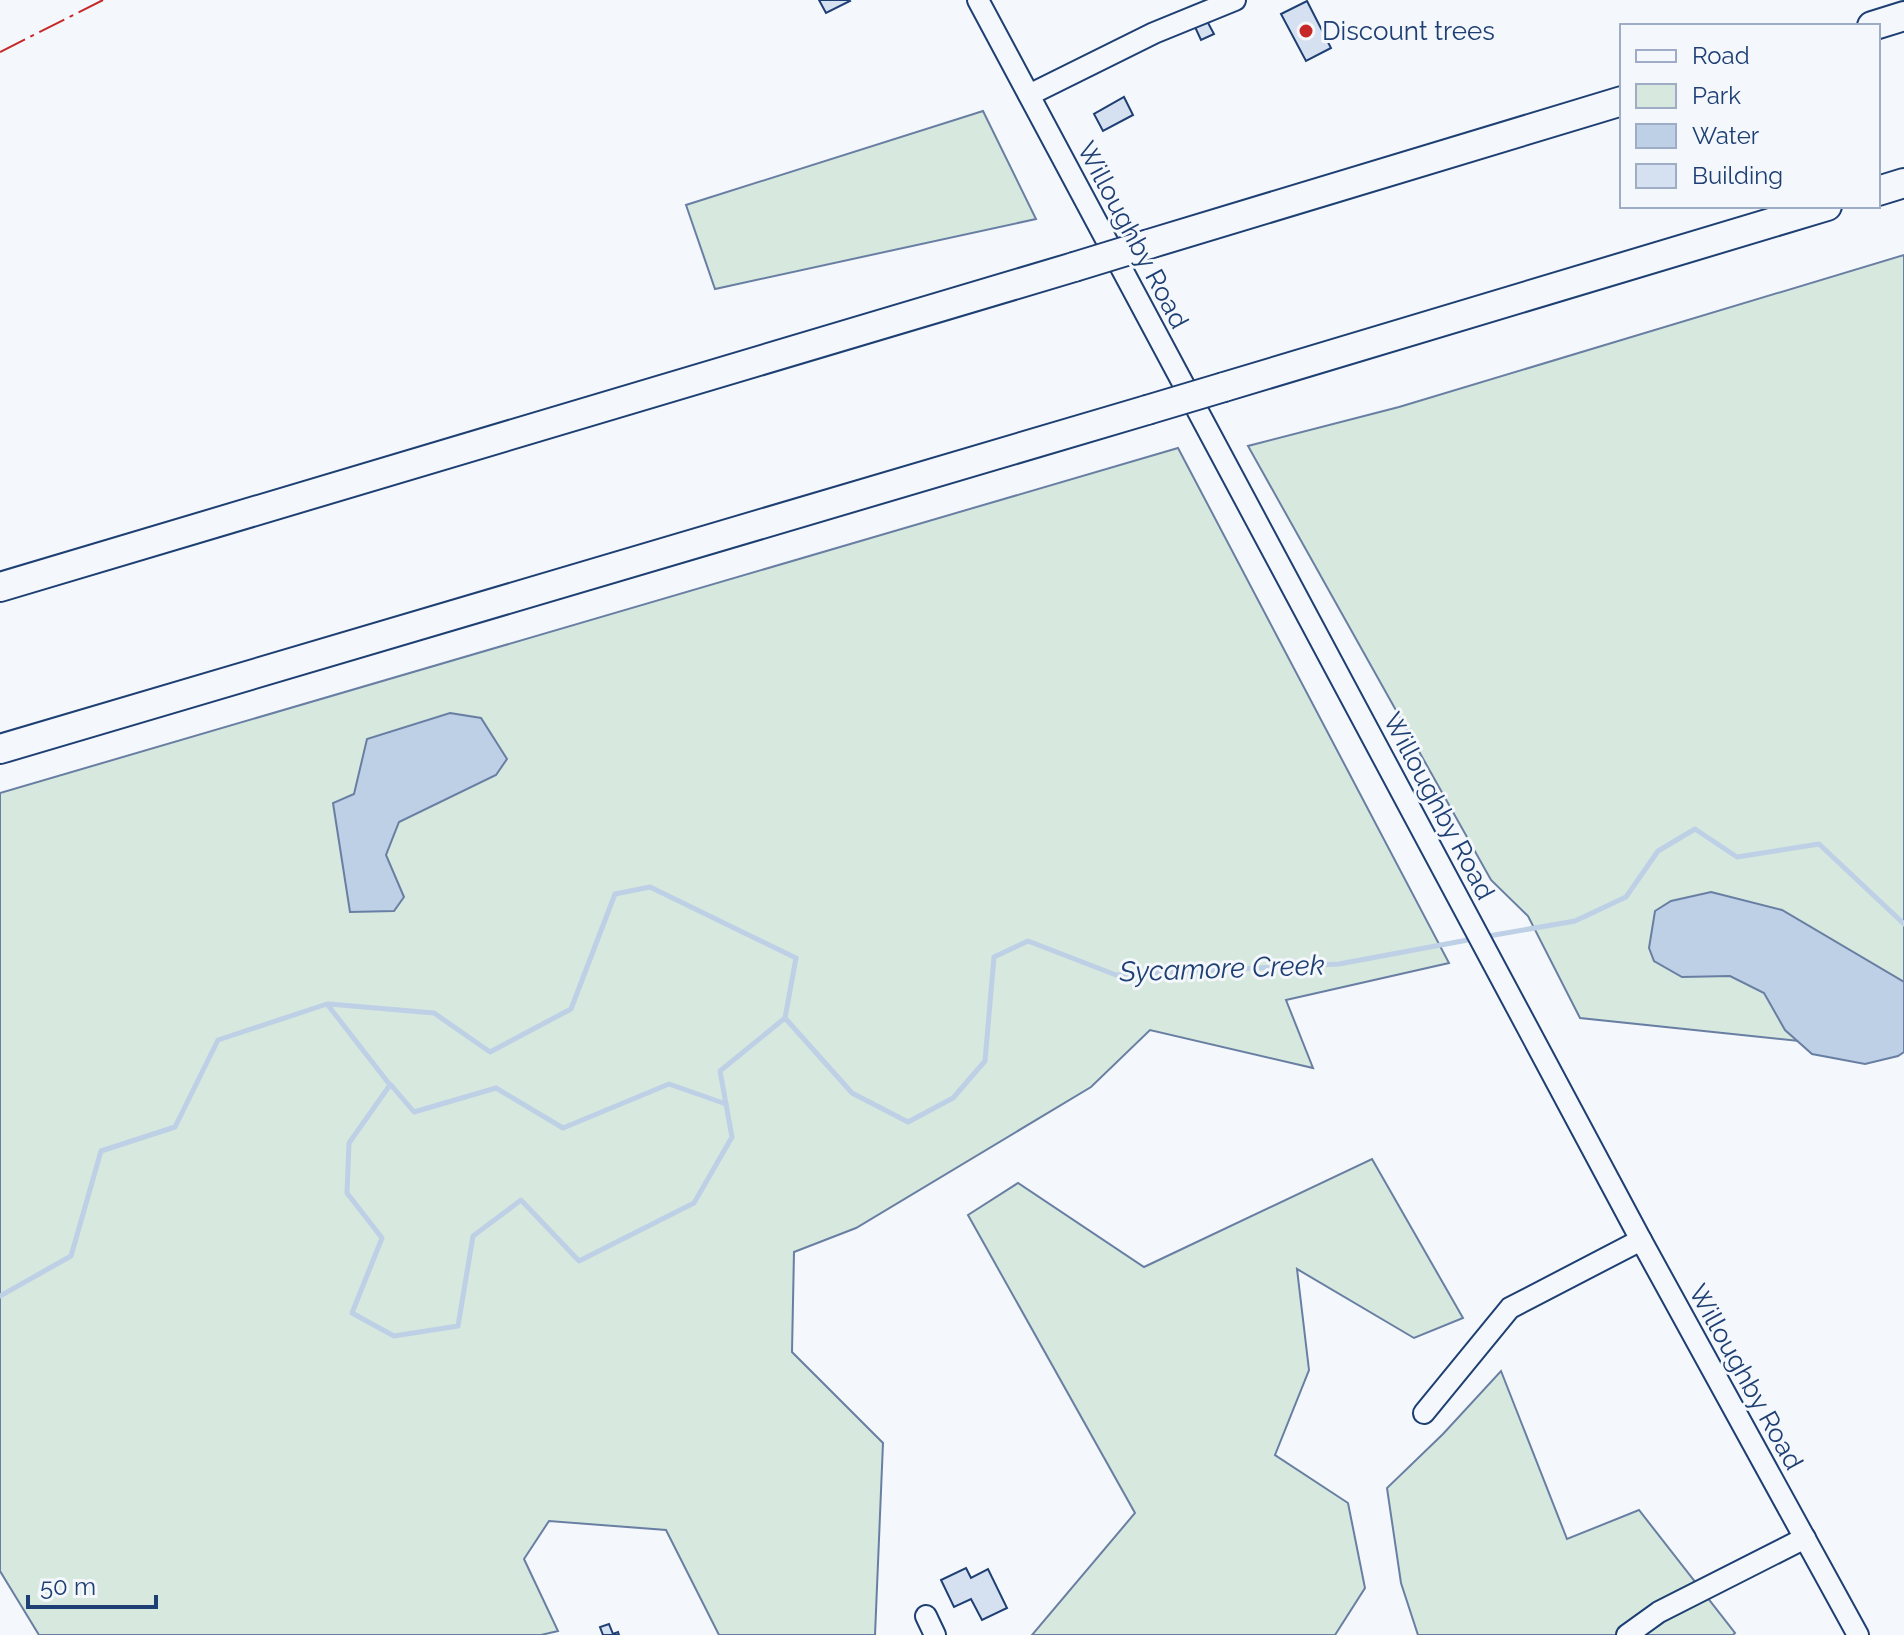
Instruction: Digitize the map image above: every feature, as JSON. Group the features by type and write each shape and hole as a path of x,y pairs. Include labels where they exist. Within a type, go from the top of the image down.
{"highway":[{"path":"1878,24 1904,16"},
{"path":"0,587 1620,102"},
{"path":"1880,190 1904,183"},
{"path":"0,749 1820,208"},
{"path":"0,568 206,525"}],"street":[{"name":"Willoughby Road","path":"978,0 1641,1240 1858,1635"},
{"path":"1029,95 1154,33 1235,0"},
{"path":"1424,1413 1510,1308 1641,1240"},
{"path":"1627,1635 1659,1612 1805,1538"}],"green space":[{"path":"983,111 1036,219 715,289 686,205"},
{"path":"1904,255 1904,1052 1580,1018 1528,916 1491,880 1248,446 1399,407"},
{"path":"1178,448 1449,963 1286,1000 1313,1068 1150,1030 1091,1087 856,1228 794,1252 792,1352 883,1443 875,1635 719,1635 666,1530 549,1521 524,1559 558,1631 541,1635 39,1635 0,1571 0,793"},
{"path":"1372,1159 1463,1318 1414,1338 1297,1269 1309,1370 1275,1455 1348,1503 1365,1588 1335,1635 1032,1635 1135,1513 968,1215 1018,1183 1144,1267"},
{"path":"1501,1371 1567,1539 1639,1510 1735,1633 1733,1635 1418,1635 1401,1583 1387,1488 1443,1434"}],"water":[{"path":"450,713 481,718 507,759 496,775 399,822 386,855 404,897 394,911 350,912 333,803 354,794 367,739"},
{"path":"1711,892 1782,910 1904,982 1904,1052 1865,1064 1812,1054 1785,1030 1764,993 1730,976 1682,977 1654,961 1649,948 1655,911 1671,901"}],"building":[{"path":"819,0 849,0 850,1 826,13"},
{"name":"Discount trees","path":"1307,1 1331,48 1306,61 1281,14"},
{"path":"1207,21 1214,34 1201,40 1195,27"},
{"path":"1124,97 1133,115 1103,131 1094,114"},
{"path":"966,1568 971,1578 988,1569 1007,1608 982,1620 971,1599 954,1607 941,1580"},
{"path":"609,1624 613,1634 618,1632 619,1635 603,1635 600,1627"}],"waterway":[{"name":"Sycamore Creek","path":"1483,937 1575,921 1626,897 1658,851 1695,829 1737,857 1819,844 1904,924"},
{"path":"329,1004 434,1013 490,1052 571,1009 615,894 650,887 796,958 785,1018"},
{"name":"Sycamore Creek","path":"0,1296 71,1256 101,1151 175,1127 218,1040 327,1004 390,1085 349,1143 347,1193 382,1238 352,1313 394,1336 458,1326 473,1236 521,1200 579,1261 694,1203 732,1137 720,1071 785,1018 852,1093 908,1122 953,1098 985,1061 994,957 1028,941 1116,975 1339,964 1473,939"},
{"path":"391,1085 414,1112 496,1088 563,1128 669,1084 726,1104"}],"power":[{"path":"0,52 103,0"}],"place":[{"name":"Discount trees","path":"1306,31"}]}
